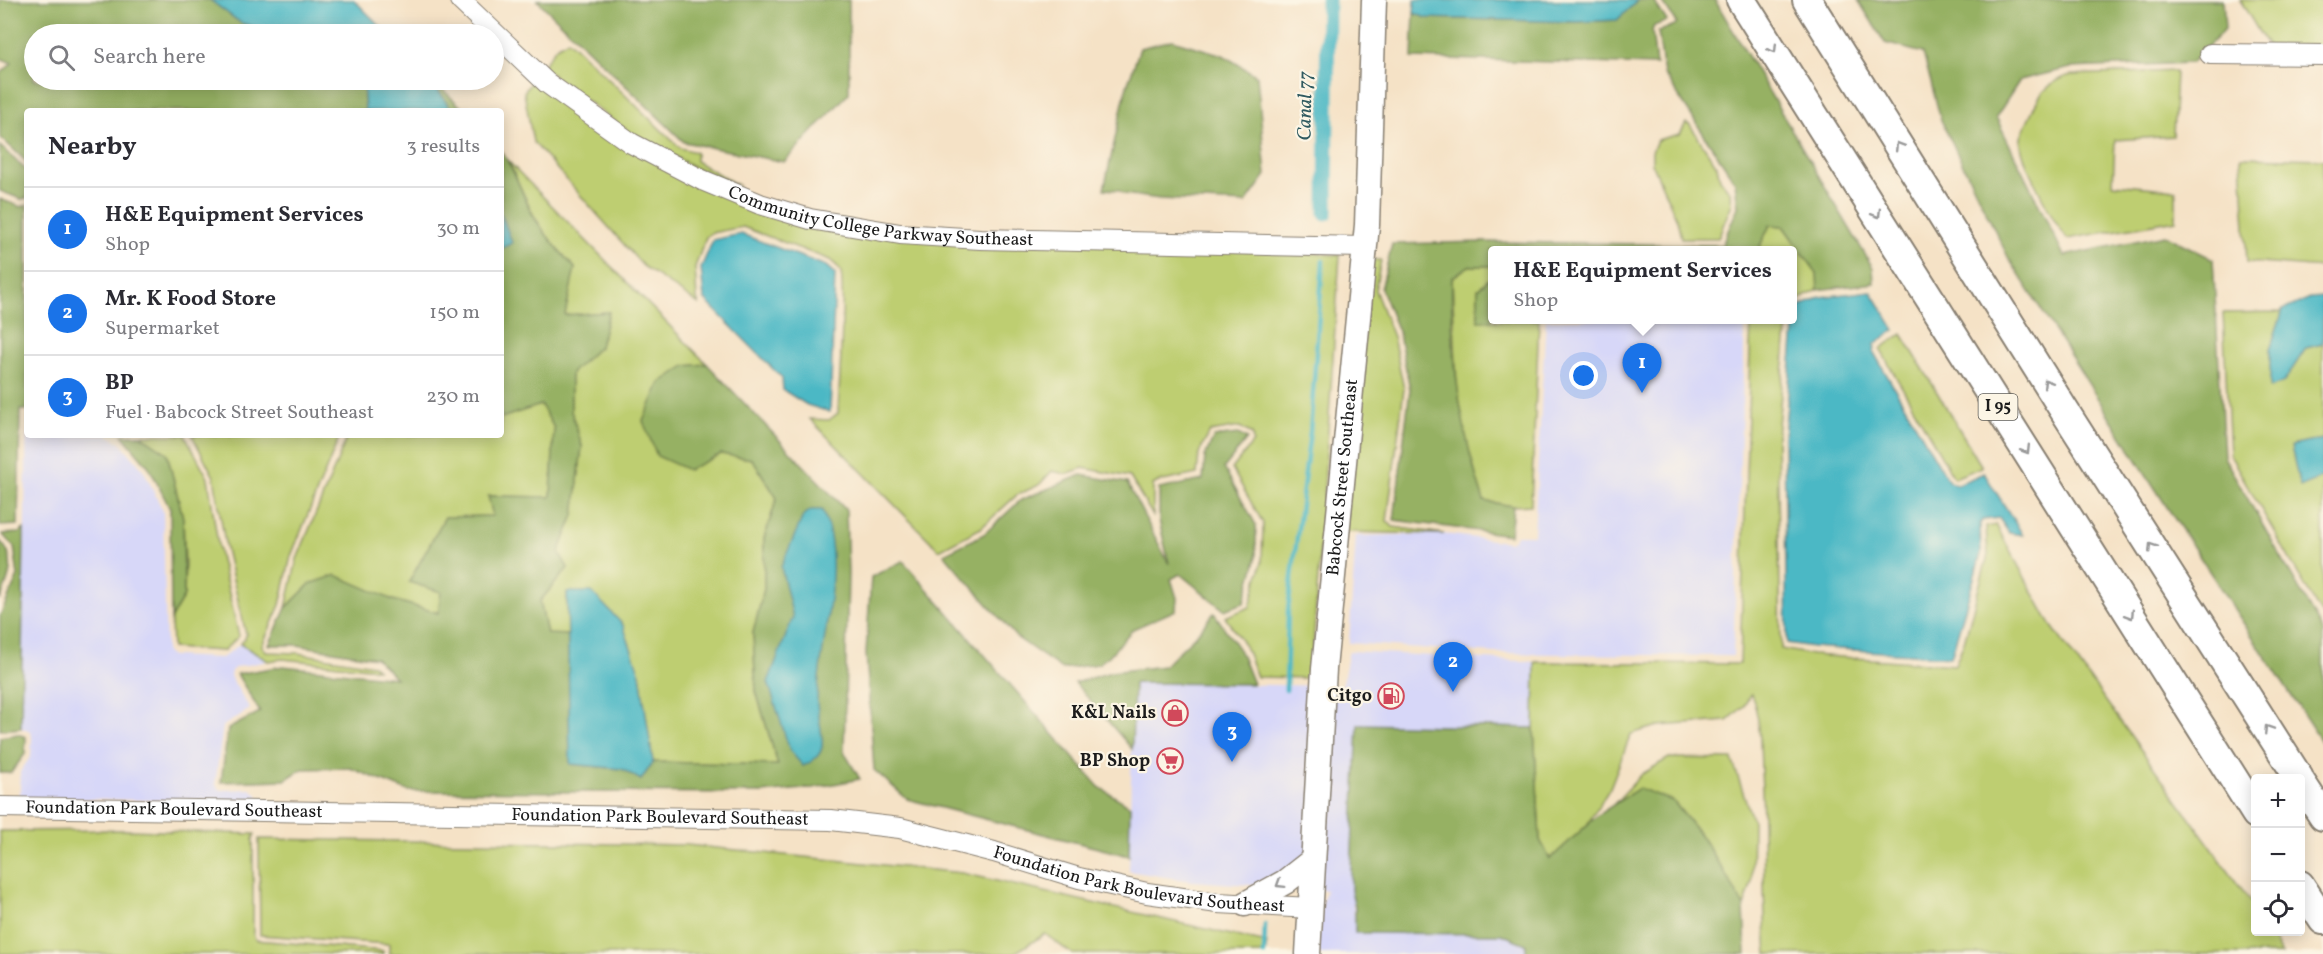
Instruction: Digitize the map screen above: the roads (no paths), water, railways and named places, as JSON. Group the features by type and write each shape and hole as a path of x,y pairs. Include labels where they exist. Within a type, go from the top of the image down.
{"highway":[{"name":"I 95","path":"1742,0 2251,806"},
{"path":"1808,0 2068,417 2297,774"},
{"path":"2305,787 2323,816"},
{"path":"2305,891 2323,920"}],"main road":[{"name":"Babcock Street Southeast","path":"1308,954 1327,638 1367,225 1374,0"},
{"path":"1245,904 1285,882 1313,860"}],"street":[{"name":"Community College Parkway Southeast","path":"460,0 485,24"},
{"name":"Community College Parkway Southeast","path":"504,42 547,83 631,143 702,180 760,204 810,219 900,234 980,239 1365,248"},
{"path":"2210,54 2323,55"},
{"name":"Foundation Park Boulevard Southeast","path":"0,807 831,820 900,828 994,852 1078,878 1147,893 1245,904 1311,908"}],"water":[{"path":"210,0 354,0 378,24 245,24"},
{"path":"1415,0 1638,0 1617,20 1577,22 1426,18 1414,13"},
{"path":"364,90 438,90 450,108 365,108"},
{"path":"504,221 512,243 504,247"},
{"path":"741,234 826,266 835,274 830,412 807,405 783,390 782,378 704,299 701,268 713,240"},
{"path":"1871,291 1895,330 1875,344 1874,353 1949,482 1956,485 1984,473 2023,535 2009,533 1999,518 1983,520 1980,523 1981,554 1951,657 1787,643 1784,436 1795,324 1797,324 1797,308 1820,297"},
{"path":"2323,297 2323,344 2306,348 2284,382 2270,388 2270,349 2283,310 2310,298"},
{"path":"2323,439 2323,477 2300,487 2291,446"},
{"path":"811,510 822,510 829,531 832,579 817,701 822,747 812,761 803,766 790,751 768,682 793,617 781,567 803,516"},
{"path":"567,592 592,592 623,625 640,674 653,762 641,780 622,769 570,764"}],"waterway":[{"name":"Canal 77","path":"1326,213 1328,0"},
{"path":"1286,690 1288,610 1310,432 1323,261"},
{"path":"1264,954 1265,925"}],"place":[{"name":"H&E Equipment Services","path":"1642,393"},
{"name":"Mr. K Food Store","path":"1453,692"},
{"name":"Citgo","path":"1391,696"},
{"name":"K&L Nails","path":"1175,713"},
{"name":"BP Shop","path":"1170,761"},
{"name":"BP","path":"1232,762"}]}
